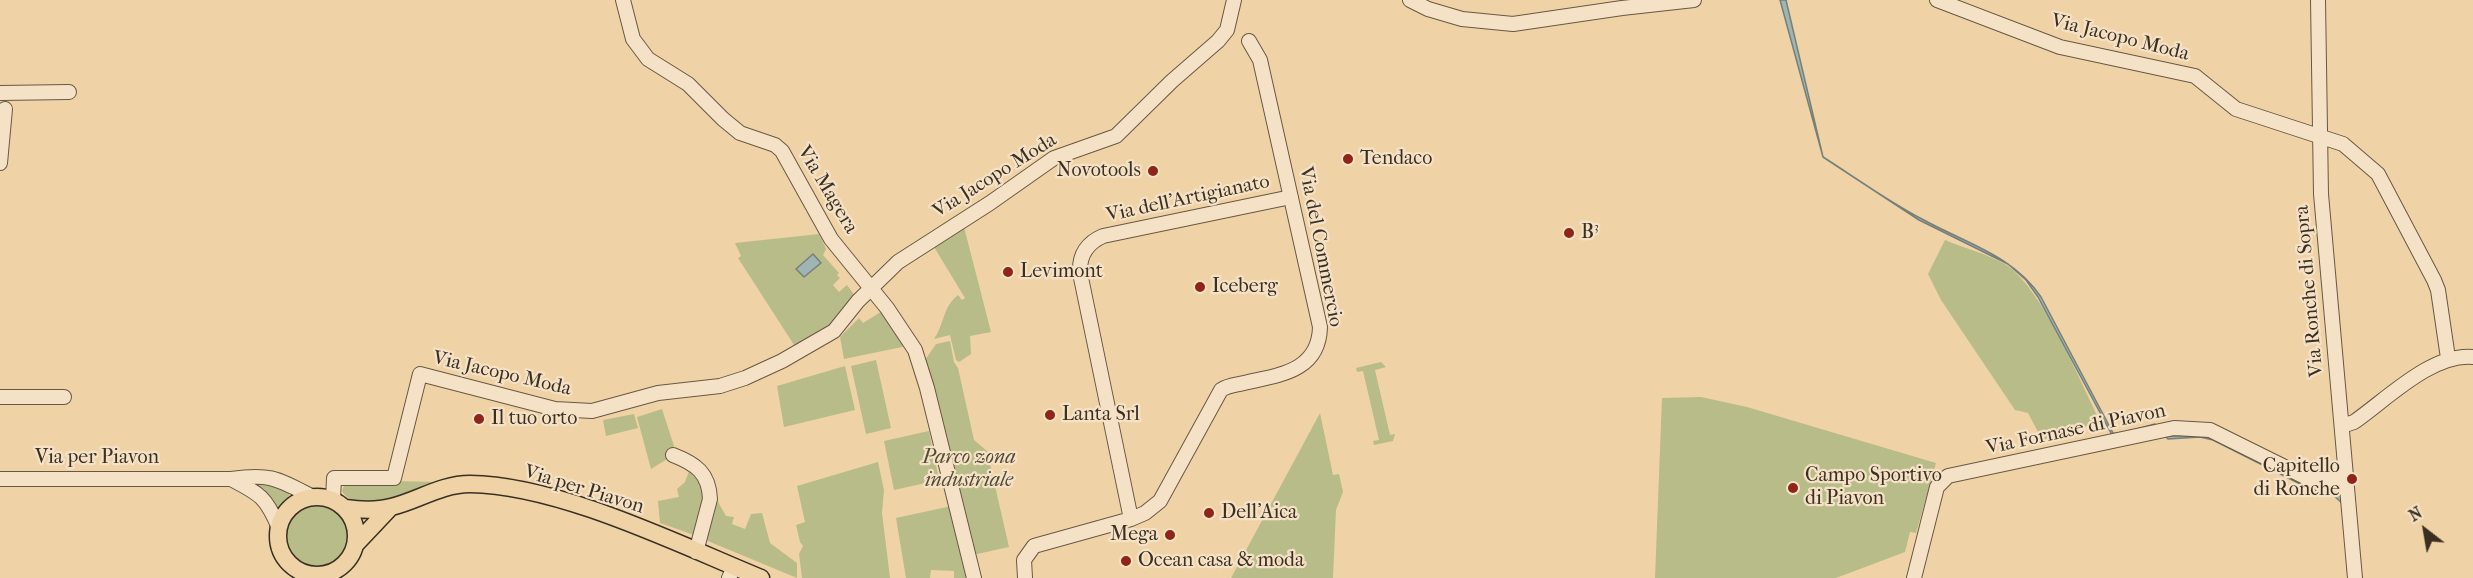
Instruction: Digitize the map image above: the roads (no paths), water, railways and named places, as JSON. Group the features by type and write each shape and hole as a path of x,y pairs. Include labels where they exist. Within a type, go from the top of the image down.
{"main road":[{"name":"Via per Piavon","path":"339,504 365,510 390,508 445,488 467,484 484,485 565,502 613,518 696,552 732,572 761,578"},
{"path":"313,497 339,504 353,519 357,531 356,544 347,562 329,575 294,572 280,549 279,528 283,517 291,507 302,500 313,497"},
{"name":"Via per Piavon","path":"356,544 390,508"}],"street":[{"name":"Via Magera","path":"623,0 633,39 648,59 688,84 723,119 741,133 775,145 782,151 831,239 870,288"},
{"name":"Via Jacopo Moda","path":"339,504 334,478 394,478 420,374 555,409 592,411 658,393 720,386 745,378 782,361 834,331 870,288 906,256 990,203 1054,158 1116,136 1172,81 1218,41 1227,30 1234,0"},
{"path":"1410,0 1428,9 1462,19 1513,24 1689,0"},
{"name":"Via Jacopo Moda","path":"1937,0 2060,47 2195,76 2236,109 2343,144 2381,179 2437,286 2448,358"},
{"name":"Via Ronche di Sopra","path":"2318,0 2321,194 2355,578"},
{"name":"Via del Commercio","path":"1025,578 1024,560 1034,546 1131,519 1150,510 1164,497 1221,390 1286,373 1304,364 1315,350 1320,327 1260,60 1249,41"},
{"path":"0,93 69,92"},
{"path":"0,163 5,109"},
{"name":"Via dell'Artigianato","path":"1131,519 1080,273 1083,254 1090,244 1103,236 1291,197"},
{"path":"870,288 915,350 921,366 974,578"},
{"path":"2342,426 2354,422 2428,368 2448,358 2473,357"},
{"path":"0,397 64,397"},
{"name":"Via Fornase di Piavon","path":"1914,578 1937,487 1948,476 2174,428 2183,428 2210,430 2309,479 2322,481 2346,478"},
{"path":"674,455 697,466 710,493 696,552"},
{"name":"Via per Piavon","path":"0,479 274,477 313,497"},
{"path":"231,479 263,498 270,506 279,528"}],"water":[{"path":"1780,0 1786,0 1823,157"},
{"path":"1823,157 1909,212 2007,263 1919,220"},
{"path":"813,254 821,263 804,277 796,269"},
{"path":"2009,265 2030,283 2041,297 2113,433 2118,434 2155,424 2170,436 2213,436 2307,485 2339,493 2344,500 2350,578 2348,578 2343,504 2333,495 2310,489 2213,440 2200,437 2168,439 2157,428 2112,435 2038,297 2026,280"}],"place":[{"name":"Tendaco","path":"1348,159"},
{"name":"Novotools","path":"1153,171"},
{"name":"B³","path":"1569,233"},
{"name":"Levimont","path":"1008,272"},
{"name":"Iceberg","path":"1200,287"},
{"name":"Lanta Srl","path":"1050,415"},
{"name":"Il tuo orto","path":"479,419"},
{"name":"Capitello di Ronche","path":"2352,479"},
{"name":"Campo Sportivo di Piavon","path":"1793,488"},
{"name":"Dell'Aica","path":"1209,513"},
{"name":"Mega","path":"1170,535"},
{"name":"Ocean casa & moda","path":"1126,561"}],"park label":[{"name":"Parco zona industriale","path":"969,470"}]}
